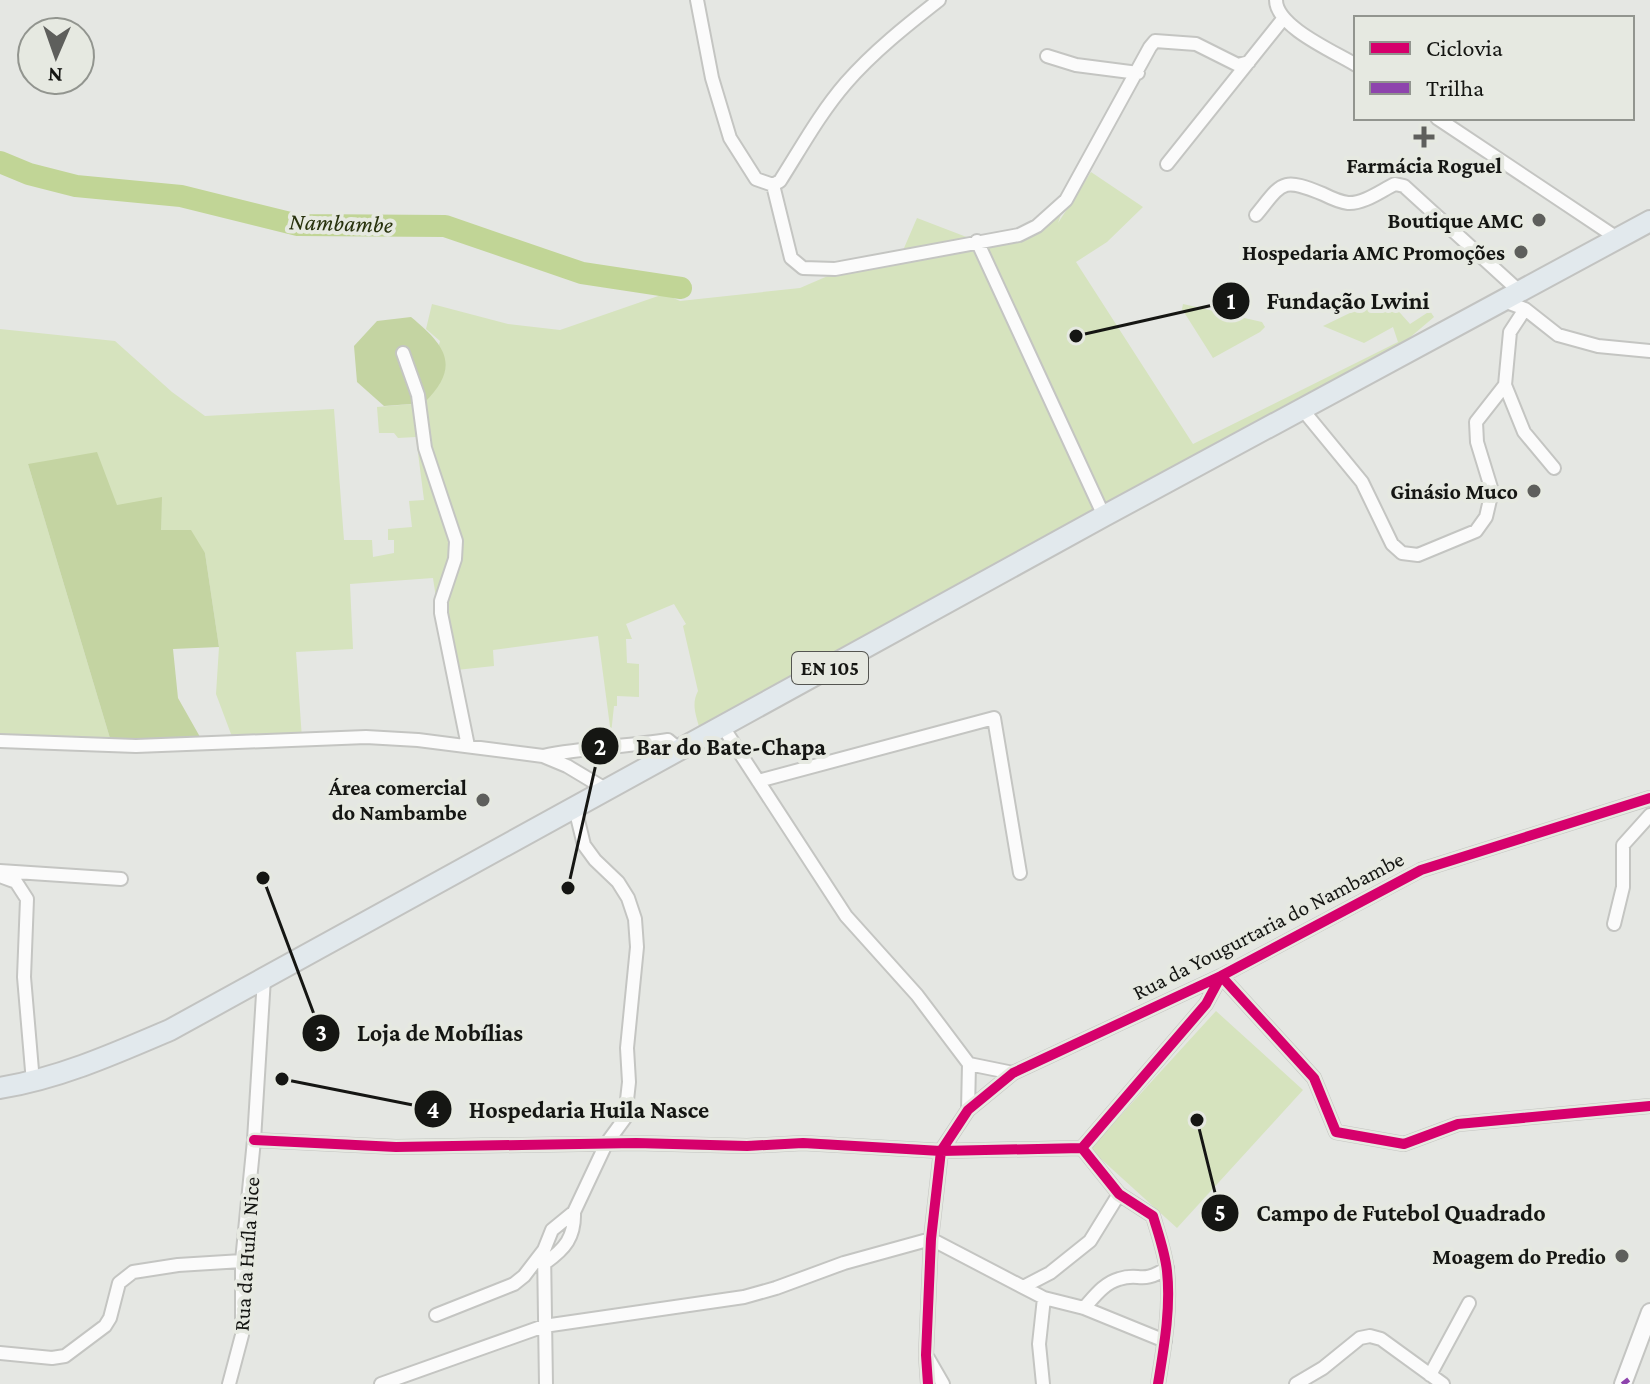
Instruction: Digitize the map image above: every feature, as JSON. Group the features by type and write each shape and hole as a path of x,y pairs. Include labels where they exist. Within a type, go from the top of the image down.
{"main road":[{"name":"EN 105","path":"0,1088 33,1082 101,1060 156,1036 1104,516 1302,409 1515,300 1650,221"}],"street":[{"path":"697,0 712,78 730,138 756,179 773,185 780,181 819,118 846,82 939,0"},
{"path":"1273,2 1283,19 1295,29 1354,64"},
{"path":"1167,164 1283,19"},
{"path":"773,185 791,258 803,268 835,269 1019,235 1037,226 1066,200 1155,41 1196,44 1238,65 1249,62"},
{"path":"1047,56 1076,65 1138,73"},
{"path":"1440,120 1617,238"},
{"path":"1256,215 1286,184 1298,184 1350,203 1395,184 1404,186 1515,300 1558,335 1598,346 1650,351"},
{"path":"977,241 1104,516"},
{"path":"1515,300 1505,385 1524,432 1554,468"},
{"path":"403,353 418,395 425,448 456,541 455,559 441,601 441,613 468,746"},
{"path":"1302,409 1362,482 1392,544 1402,553 1418,555 1476,531 1486,517 1492,491 1477,442 1476,422 1505,385"},
{"path":"758,781 994,718 1020,873"},
{"path":"723,727 846,916 917,995 969,1064 968,1110"},
{"path":"0,741 136,746 366,737 418,740 543,756 567,766 607,790"},
{"path":"543,756 576,749 668,740 680,750"},
{"name":"Rua da Yougurtaria do Nambambe","path":"941,1151 968,1110 1013,1073 1221,976 1421,870 1650,798"},
{"path":"436,1315 514,1284 545,1256 562,1250 572,1235 574,1212 606,1144 625,1118 629,1082 628,1036 637,947 635,919 628,898 618,882 584,845 575,808"},
{"path":"1614,924 1623,887 1623,845 1650,815"},
{"path":"0,873 121,879"},
{"path":"0,873 16,882 27,899 23,956 33,1082"},
{"path":"254,1140 396,1147 828,1143 941,1151 1082,1148 1206,1004 1221,976 1314,1078 1336,1132 1404,1144 1458,1124 1650,1106"},
{"name":"Rua da Huíla Nice","path":"229,1384 242,1335 242,1261 254,1140 264,978"},
{"path":"969,1064 1013,1073"},
{"path":"625,1118 636,1143"},
{"path":"1082,1148 1119,1194 1153,1216 1167,1268 1165,1341 1158,1384"},
{"path":"928,1384 926,1355 931,1239 941,1151"},
{"path":"1025,1286 1050,1273 1090,1241 1119,1194"},
{"path":"546,1384 545,1256 552,1230 574,1212"},
{"path":"381,1384 544,1326 744,1297 844,1263 931,1239 1044,1298 1084,1308 1165,1341"},
{"path":"0,1353 52,1358 65,1356 105,1326 119,1283 133,1272 178,1265 242,1261"},
{"path":"1084,1308 1115,1280 1154,1277 1167,1268"},
{"path":"1043,1384 1039,1344 1044,1298"},
{"path":"1430,1375 1469,1303"},
{"path":"1623,1384 1650,1312"},
{"path":"1296,1384 1323,1368 1360,1338 1370,1336 1381,1339 1443,1384"},
{"path":"926,1355 943,1384"},
{"path":"1030,1384 1040,1369"}],"green space":[{"path":"1091,172 1143,207 1107,242 1076,262 1193,444 1398,342 1393,327 1364,343 1323,326 1385,296 1410,324 1430,311 1434,317 1401,345 700,730 695,705 698,691 683,626 686,624 674,604 626,624 632,639 626,639 627,663 639,664 639,697 617,696 611,734 598,636 493,650 494,666 447,671 433,578 350,584 353,649 296,652 302,739 234,742 216,694 219,647 205,553 161,530 161,498 117,506 28,464 112,745 0,741 0,329 115,341 172,392 205,416 334,409 344,540 372,540 373,557 394,553 394,540 388,540 388,529 412,527 409,501 424,500 416,437 398,438 394,433 379,433 377,407 424,403 440,341 426,329 432,304 508,324 560,330 664,294 680,301 800,288 851,266 901,255 917,218 977,241 1019,235 1066,200 1058,223"},
{"path":"1183,304 1262,322 1265,327 1213,358 1182,309"},
{"path":"411,317 440,347 446,367 443,378 424,403 384,406 357,382 354,346 377,321"},
{"path":"97,452 117,505 162,497 161,530 191,530 205,553 219,647 173,649 178,698 204,744 112,745 28,464"},
{"path":"1216,1011 1303,1090 1177,1228 1090,1149"}],"waterway":[{"name":"Nambambe","path":"0,162 29,174 76,186 181,196 298,225 445,226 582,273 681,288"}],"marked path":[{"path":"1624,1380 1627,1384"}],"cycle path":[{"path":"928,1384 926,1355 931,1239 941,1151 968,1110 1013,1073 1221,976 1421,870 1650,798"},
{"path":"1158,1384 1168,1285 1165,1257 1153,1216 1119,1194 1082,1148 1206,1004 1221,976 1314,1078 1336,1132 1404,1144 1458,1124 1650,1106"},
{"path":"254,1140 396,1147 636,1143 747,1146 803,1143 941,1151 1082,1148"}],"place":[{"name":"Farmácia Roguel","path":"1424,137"},
{"name":"Boutique AMC","path":"1539,220"},
{"name":"Hospedaria AMC Promoções","path":"1521,252"},
{"name":"Fundação Lwini","path":"1076,336"},
{"name":"Ginásio Muco","path":"1534,491"},
{"name":"Área comercial do Nambambe","path":"483,800"},
{"name":"Loja de Mobílias","path":"263,878"},
{"name":"Bar do Bate-Chapa","path":"568,888"},
{"name":"Hospedaria Huila Nasce","path":"282,1079"},
{"name":"Campo de Futebol Quadrado","path":"1197,1120"},
{"name":"Moagem do Predio","path":"1622,1256"}]}
